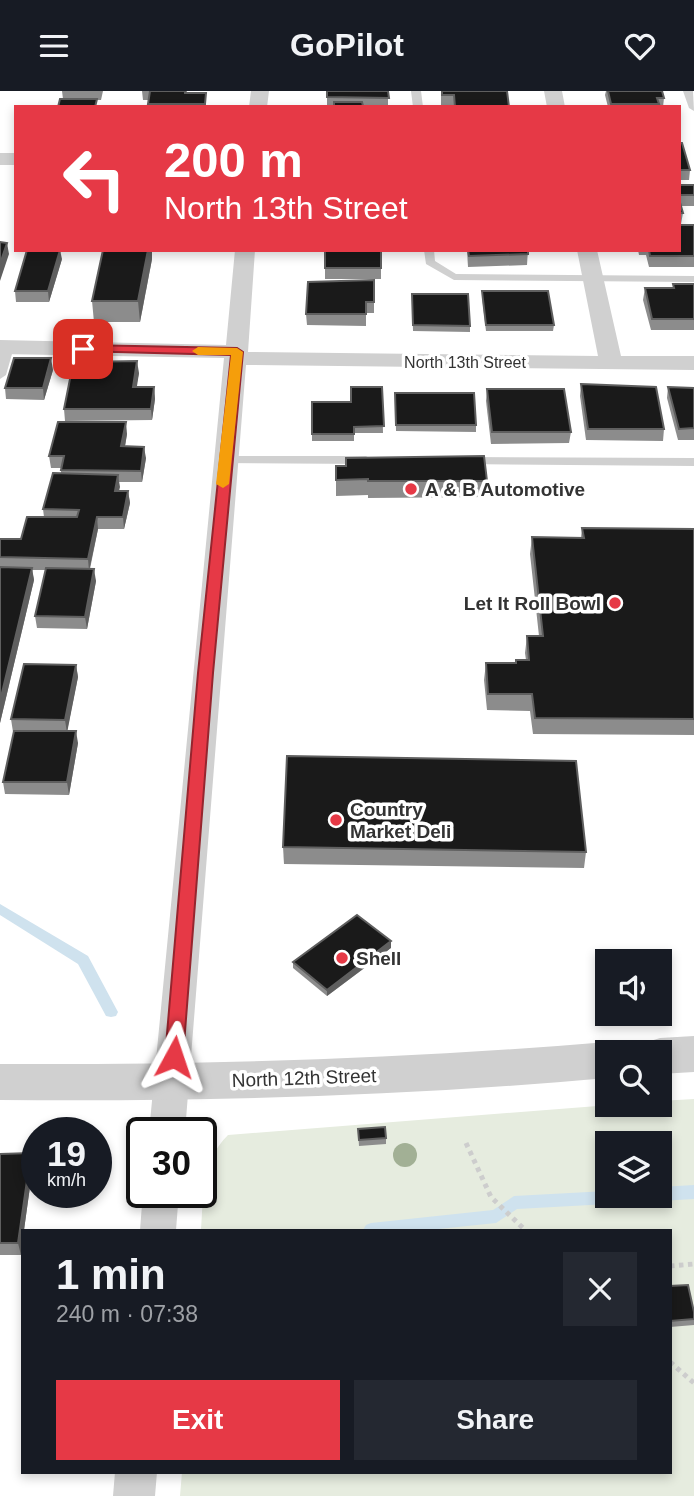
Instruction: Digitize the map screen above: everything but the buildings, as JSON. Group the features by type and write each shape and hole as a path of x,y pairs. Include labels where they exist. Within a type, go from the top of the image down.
{"street":[{"path":"168,1117 245,252"},
{"path":"587,252 611,363"},
{"name":"North 13th Street","path":"4,347 237,355 694,363"},
{"path":"672,1055 694,1054"},
{"name":"North 12th Street","path":"0,1082 172,1082 362,1077 595,1061"},
{"path":"158,1229 160,1208"},
{"path":"134,1496 136,1474"}],"lane":[{"path":"688,91 694,108"},
{"path":"429,252 430,262 454,277 694,279"},
{"path":"0,375 4,347"},
{"path":"225,460 377,460"},
{"path":"446,461 694,462"}],"path":[{"path":"466,1143 491,1198 524,1229"},
{"path":"672,1266 694,1264"},
{"path":"672,1364 694,1383"}],"shaded area":[{"path":"694,1099 694,1496 180,1496 182,1474 672,1474 672,1229 201,1229 202,1208 217,1208 217,1149 228,1135 595,1106 595,1117 672,1117 672,1100"}],"waterway":[{"path":"0,909 83,960 111,1012"},
{"path":"672,1193 694,1192"},
{"path":"380,1229 496,1216 514,1203 595,1198"}],"slow traffic":[{"path":"198,351 237,352 223,484"}],"place":[{"name":"A & B Automotive","path":"411,489"},
{"name":"Let It Roll Bowl","path":"615,603"},
{"name":"Country Market Deli","path":"336,820"},
{"name":"Shell","path":"342,958"}],"route":[{"path":"83,349 237,352 225,460 174,1057"}]}
